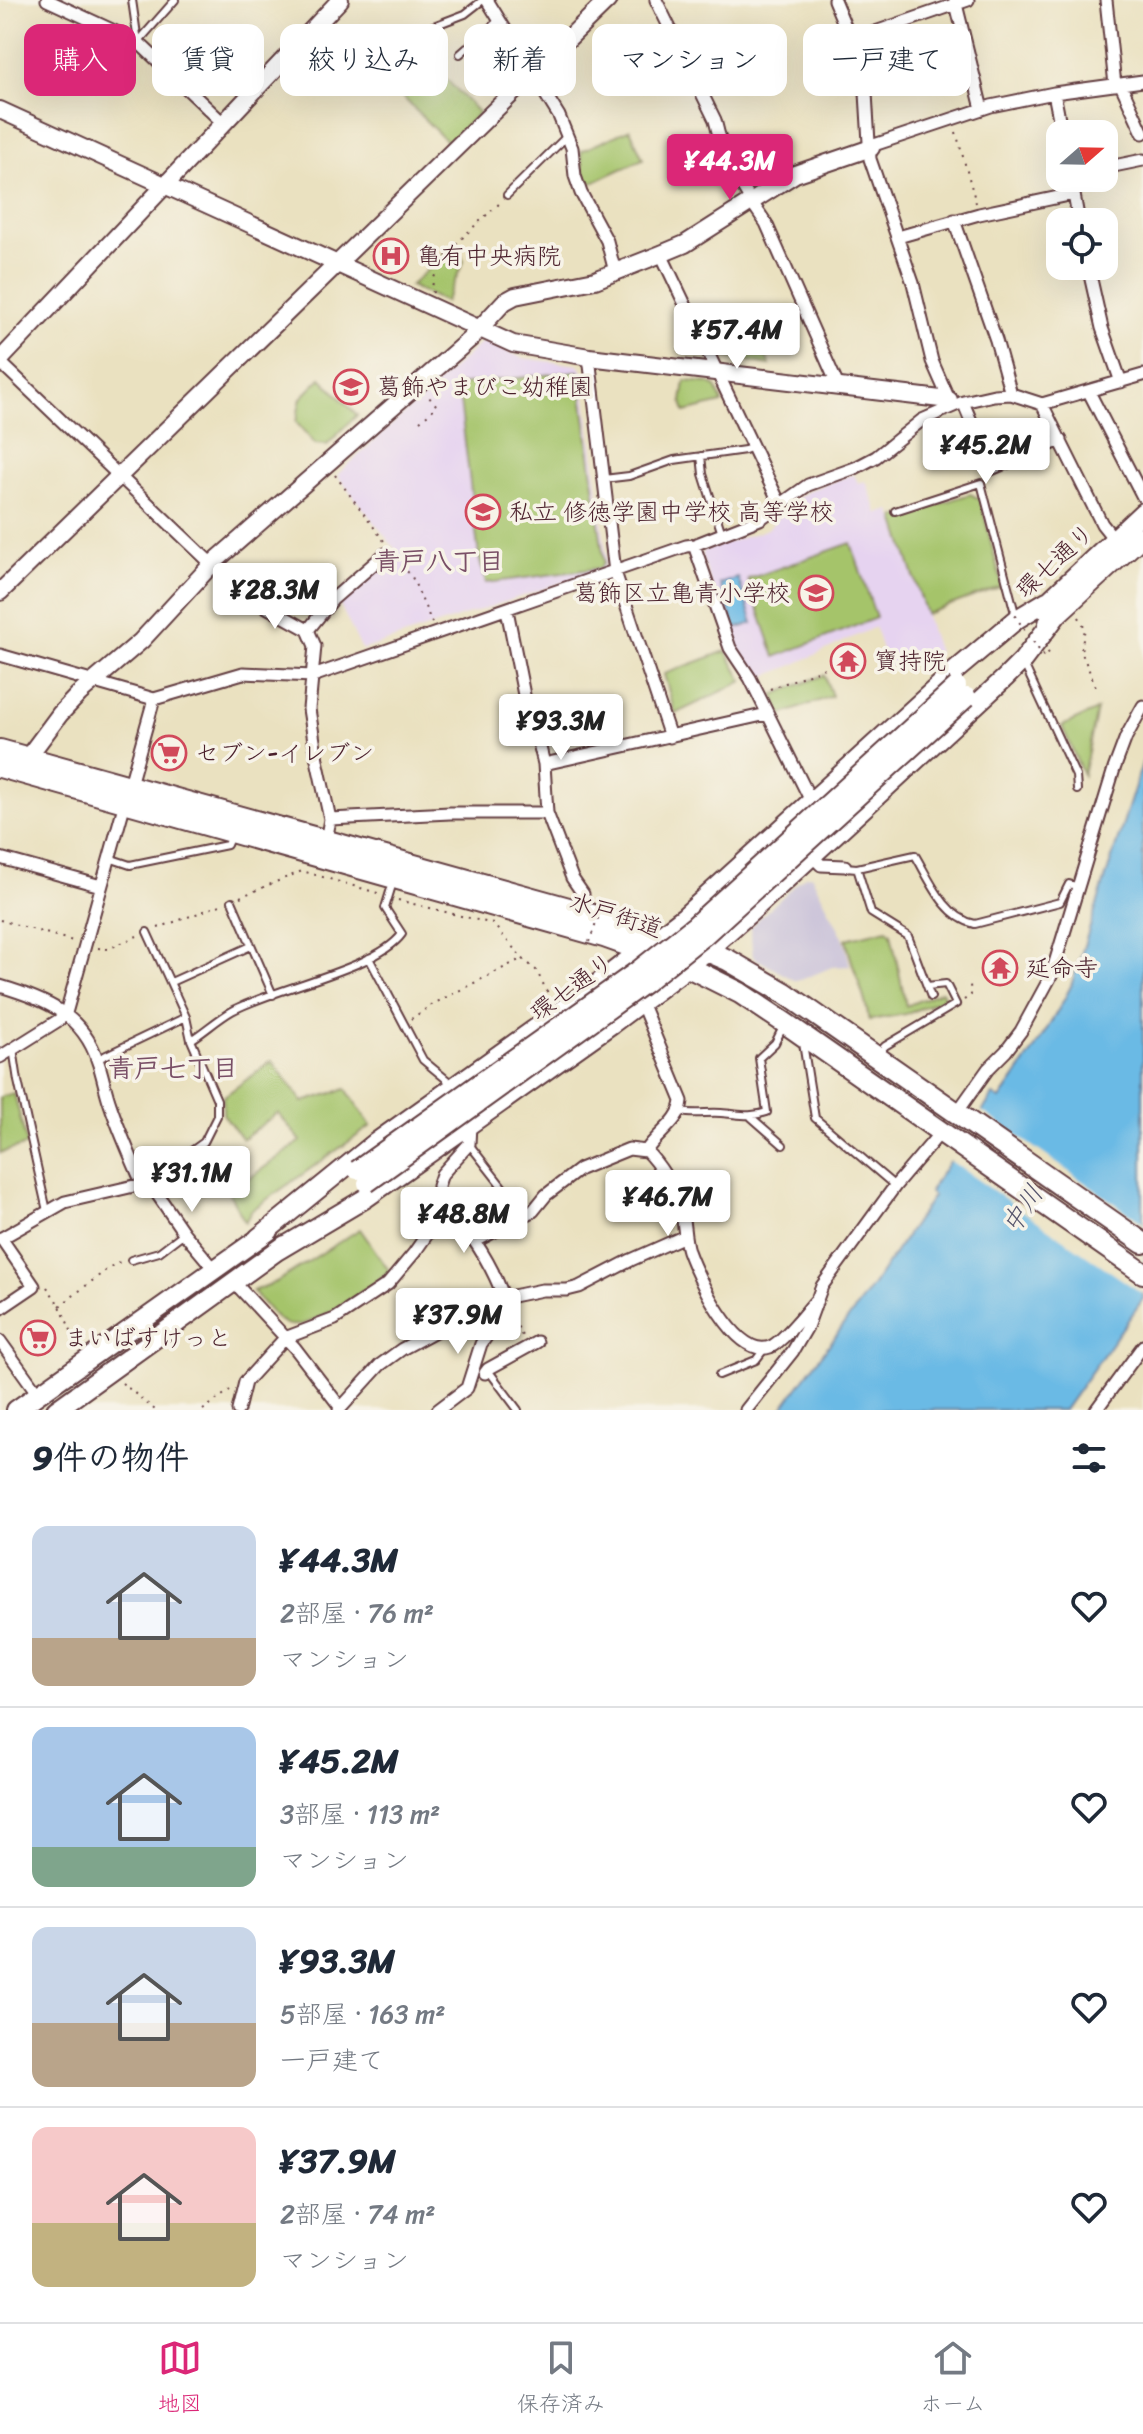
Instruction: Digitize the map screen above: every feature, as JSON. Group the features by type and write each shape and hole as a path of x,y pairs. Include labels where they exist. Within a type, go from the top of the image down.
{"highway":[{"name":"水戸街道","path":"0,750 28,757 392,888 642,950 688,967 740,993 785,1023 1143,1273"},
{"name":"水戸街道","path":"0,767 128,793 592,910 707,951 785,993 1143,1243"}],"main road":[{"name":"環七通り","path":"1052,608 1114,539 1143,512"},
{"name":"環七通り","path":"56,1410 275,1252 362,1176 695,925 1052,608 1143,536"},
{"path":"258,1238 375,1143 642,950 728,878 1014,614 1052,608"},
{"path":"275,1252 470,1134 688,967 1023,660 1052,608"},
{"path":"728,878 718,896 733,914 752,911"},
{"path":"597,939 611,959 607,976"},
{"path":"588,991 604,995 614,1008 613,1023"},
{"name":"環七通り","path":"16,1410 258,1238 362,1176"}],"street":[{"path":"47,0 138,42 223,123"},
{"path":"326,841 330,819 309,709 315,646 308,630 243,594 0,361 340,0"},
{"path":"485,0 502,24"},
{"path":"576,31 608,0"},
{"path":"656,0 715,120 719,139 750,202 766,223 838,386"},
{"path":"834,0 845,24"},
{"path":"1106,0 1118,85 1143,133"},
{"path":"896,24 960,1 982,109"},
{"path":"28,757 60,714 93,681 141,641 213,563 478,330 504,302 515,296 595,280 685,244 809,167 982,109 1054,93 1143,81"},
{"path":"1054,93 1059,120"},
{"path":"0,592 509,96"},
{"path":"546,96 567,136 581,193 607,241 615,272"},
{"path":"866,96 870,159 913,283 932,361 991,469 1061,440"},
{"path":"0,110 478,330 530,349 955,403"},
{"path":"1118,165 1143,160"},
{"path":"898,237 954,220 1073,194 1076,208"},
{"path":"954,220 996,340 1011,394"},
{"path":"661,254 780,504"},
{"path":"1091,280 1102,328 1121,382"},
{"path":"589,357 615,572 670,737"},
{"path":"0,655 154,699 243,673 313,676 694,545 760,519 808,485 876,457 922,420 955,403 1011,394 1042,404 1143,375"},
{"path":"1089,392 1143,497"},
{"path":"1042,404 1102,524 1114,539"},
{"path":"694,545 730,648 758,694 811,801"},
{"path":"308,630 333,599 385,554"},
{"path":"507,610 525,700 544,764 547,813 572,878 592,910"},
{"path":"0,1057 66,1013 154,699"},
{"path":"960,1117 988,1069 1006,1051 1033,1011 1051,976 1114,769 1126,737 1143,706"},
{"path":"544,764 767,714"},
{"path":"330,819 450,813 547,813"},
{"path":"812,856 821,865 851,867"},
{"path":"0,858 101,886"},
{"path":"0,986 38,997 66,1013 89,1040 98,1059 109,1101 145,1184"},
{"path":"641,1002 682,1101 681,1112 646,1151"},
{"path":"238,1410 245,1382 285,1338 335,1319 388,1284 435,1223 440,1212 438,1186 442,1174 470,1134"},
{"path":"746,1410 793,1351 807,1327 822,1286 895,1186 946,1137"},
{"path":"476,1241 533,1211 546,1195 580,1169 629,1149 646,1151 677,1198 687,1248 725,1324 752,1346 765,1348 775,1345 817,1299"},
{"path":"0,1309 34,1286 0,1238 65,1202 145,1184 153,1188 184,1233 215,1270"},
{"path":"441,1200 476,1241 506,1303"},
{"path":"233,1281 285,1338 340,1409 359,1385 402,1349 490,1304 506,1303 542,1290 579,1287 685,1236"},
{"path":"438,1410 467,1388 481,1344 496,1323 490,1304"},
{"path":"0,1341 38,1394"},
{"path":"485,1373 532,1345"},
{"path":"1096,1410 1143,1346"}],"lane":[{"path":"132,0 138,42"},
{"path":"138,42 175,0"},
{"path":"439,24 465,14 485,0"},
{"path":"460,54 499,20"},
{"path":"507,195 567,136"},
{"path":"604,479 629,476 674,460 753,447"},
{"path":"701,456 722,534"},
{"path":"895,511 981,483 1014,614"},
{"path":"1023,660 1076,776 1077,790"},
{"path":"109,858 130,865 227,845 232,832"},
{"path":"931,997 908,936 871,913 851,867 915,855 949,910 964,921 975,924 1060,902 1069,884 1079,887"},
{"path":"191,1040 233,1011 369,958 398,941 402,934 385,908 392,888"},
{"path":"232,901 273,995"},
{"path":"145,1184 204,1142 217,1116 217,1100 191,1040 186,1017 147,932"},
{"path":"171,982 251,946"},
{"path":"369,958 423,1060 455,1086"},
{"path":"875,1057 885,1046 956,1004 946,984 927,986"},
{"path":"98,1059 186,1017"},
{"path":"681,1112 751,1117 767,1112 759,1058 775,1043 785,1023"},
{"path":"802,1035 815,1118 895,1186"},
{"path":"13,1048 47,1211"},
{"path":"751,1117 783,1145"},
{"path":"470,1134 508,1194"},
{"path":"131,1260 159,1252 184,1233"},
{"path":"719,1375 756,1360 765,1348"},
{"path":"471,1372 491,1374 518,1410"}],"path":[{"path":"952,120 979,214"},
{"path":"430,299 434,274 445,259 507,195"},
{"path":"420,421 437,406 426,394"},
{"path":"1014,614 1044,657 1049,652"},
{"path":"1077,614 1085,628 1081,651 1096,687"},
{"path":"758,694 827,667"},
{"path":"0,920 108,949 302,871 392,888 493,924 536,970 554,1004"},
{"path":"592,910 597,939"},
{"path":"403,1024 459,990 522,958"},
{"path":"956,1004 971,995 972,984"},
{"path":"60,1306 110,1267 131,1260"},
{"path":"42,1281 60,1306 81,1352"},
{"path":"506,1303 532,1345"},
{"path":"115,1377 155,1410"},
{"path":"203,1410 245,1382"}],"shaded area":[{"name":"私立 修徳学園中学校 高等学校","path":"483,341 522,358 578,365 582,369 607,562 603,569 362,650 338,601 396,550 337,475"},
{"name":"葛飾区立亀青小学校","path":"854,474 858,483 866,481 878,514 891,510 938,653 887,667 875,627 756,680 731,642 703,560 703,551 768,529 790,503 810,490"},
{"path":"811,875 844,939 850,966 832,967 794,980 753,957 750,927 805,876"}],"green space":[{"path":"448,81 479,113 448,143 402,96 448,96"},
{"path":"630,129 643,159 585,186 581,151"},
{"path":"455,244 464,261 445,302 410,286"},
{"path":"757,336 770,365 720,356 717,351"},
{"path":"579,371 604,562 600,568 486,583 479,557 458,385"},
{"path":"321,378 357,415 327,445 315,444 296,422 301,398"},
{"path":"685,381 708,383 716,387 722,403 685,412 682,402"},
{"path":"970,494 980,499 1002,586 926,614 895,518"},
{"path":"851,543 876,618 775,657 748,579"},
{"path":"726,651 743,681 675,714 664,674"},
{"path":"824,675 832,696 781,715 773,695"},
{"path":"1097,710 1083,775 1062,726"},
{"path":"887,929 891,933 906,1006 942,991 945,998 906,1014 869,1020 846,939"},
{"path":"272,1061 303,1102 346,1089 371,1126 252,1210 245,1222 229,1193 301,1141 278,1113 242,1139 223,1114 223,1097"},
{"path":"14,1093 27,1145 0,1153 0,1097"},
{"path":"360,1229 390,1272 338,1307 306,1323 294,1325 284,1323 275,1316 253,1291 276,1282"}],"water":[{"path":"738,578 753,623 735,629 720,584"},
{"name":"中川","path":"1143,761 1143,1299 1064,1410 781,1410 873,1285 933,1196 929,1192 993,1095 1000,1099 1063,1001 1071,986"}],"pier":[{"path":"979,1109 1143,1223 1143,1294 946,1158"}],"place":[{"name":"亀有中央病院","path":"391,256"},
{"name":"葛飾やまびこ幼稚園","path":"351,387"},
{"name":"私立 修徳学園中学校 高等学校","path":"483,512"},
{"name":"葛飾区立亀青小学校","path":"816,593"},
{"name":"寶持院","path":"848,661"},
{"name":"セブン-イレブン","path":"169,753"},
{"name":"延命寺","path":"1000,968"},
{"name":"まいばすけっと","path":"38,1338"}],"district":[{"name":"青戸八丁目","path":"439,561"},
{"name":"青戸七丁目","path":"173,1068"}]}
